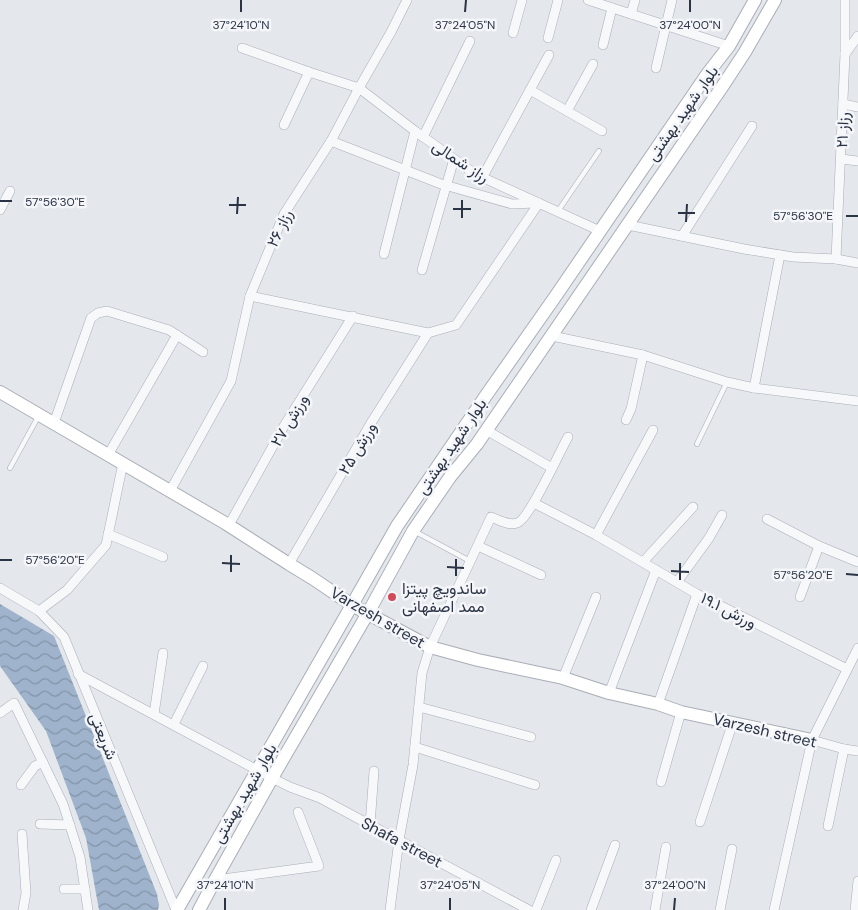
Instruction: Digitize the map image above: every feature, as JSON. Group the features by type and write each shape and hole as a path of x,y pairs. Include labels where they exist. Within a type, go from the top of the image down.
{"main road":[{"name":"بلوار شهید بهشتی","path":"176,910 397,526 708,73 729,46 756,0"},
{"name":"بلوار شهید بهشتی","path":"199,910 413,531 450,477 486,430 628,225 745,52 775,0"},
{"path":"551,303 567,314"},
{"name":"Varzesh street","path":"0,392 228,526 352,605 430,647 478,660 563,678 609,693 658,704 681,712 812,740"}],"street":[{"name":"رزاز ۲۶","path":"170,491 231,381 250,296 284,214 331,141 407,0"},
{"path":"513,33 522,0"},
{"path":"548,38 558,0"},
{"path":"588,0 729,46"},
{"path":"631,14 635,0"},
{"path":"656,68 672,0"},
{"name":"رزاز ۲۱","path":"836,260 845,54 845,0"},
{"path":"603,45 612,8"},
{"path":"845,54 858,36"},
{"path":"384,254 406,170 419,134 470,42"},
{"name":"رزاز شمالی","path":"242,48 359,88 419,134 482,178 600,231"},
{"path":"482,178 549,55"},
{"path":"567,111 593,64"},
{"path":"284,125 309,72"},
{"path":"530,90 602,131"},
{"path":"843,104 858,107"},
{"path":"682,236 752,126"},
{"path":"331,141 446,185 512,204 539,203"},
{"path":"422,270 454,159"},
{"path":"840,159 858,161"},
{"path":"0,210 10,191"},
{"path":"250,296 428,333 456,326 539,203"},
{"path":"628,225 780,255 858,263"},
{"path":"754,388 780,255"},
{"path":"54,423 91,318 98,313 107,311 170,330 203,352"},
{"name":"ورزش ۲۷","path":"228,526 284,426 353,316"},
{"name":"ورزش ۲۵","path":"289,564 372,422 428,333"},
{"path":"108,455 178,335"},
{"path":"552,336 643,355 727,382 754,388 858,401"},
{"path":"626,420 631,409 643,355"},
{"path":"486,430 552,468"},
{"path":"596,535 653,430"},
{"path":"390,910 399,840 416,747 422,673 430,647 491,517 516,524 522,521 534,503 568,437"},
{"path":"39,610 67,590 106,545 122,464"},
{"name":"ورزش ۱۹.۱","path":"534,503 596,535 698,594 847,669"},
{"path":"643,562 693,507"},
{"path":"677,582 709,538 722,515"},
{"path":"766,519 819,546 858,562"},
{"path":"108,534 163,557"},
{"path":"478,546 541,574"},
{"path":"800,597 819,546"},
{"path":"609,693 656,570"},
{"name":"شریعتی","path":"0,588 39,610 64,637 176,910"},
{"path":"658,704 698,594"},
{"path":"563,678 596,596"},
{"path":"774,910 812,740 858,648"},
{"path":"154,714 163,653"},
{"path":"174,724 203,666"},
{"path":"78,674 258,770"},
{"path":"0,713 14,703 63,804 80,857 88,910"},
{"path":"419,707 531,737"},
{"path":"661,782 681,712"},
{"path":"700,822 733,722"},
{"name":"Varzesh street","path":"812,740 858,751"},
{"path":"416,747 535,785"},
{"path":"828,826 844,749"},
{"path":"20,785 35,766 43,762"},
{"name":"Shafa street","path":"258,770 290,787 320,798 529,910"},
{"path":"370,825 374,771"},
{"path":"215,880 319,866 298,812"},
{"path":"40,824 70,825"},
{"path":"22,834 26,893 23,910"},
{"path":"591,910 615,845"},
{"path":"655,910 666,847"},
{"path":"720,910 732,849"},
{"path":"536,910 556,860"},
{"path":"855,910 858,881"},
{"path":"64,889 85,889"}],"lane":[{"path":"558,212 599,151"},
{"path":"697,444 727,382"},
{"path":"10,468 39,414"},
{"path":"413,531 470,561"}],"water":[{"path":"0,604 54,636 157,894 158,910 99,910 86,838 46,731 0,666"}],"place":[{"name":"ساندویچ پیتزا ممد اصفهانی","path":"392,597"}]}
